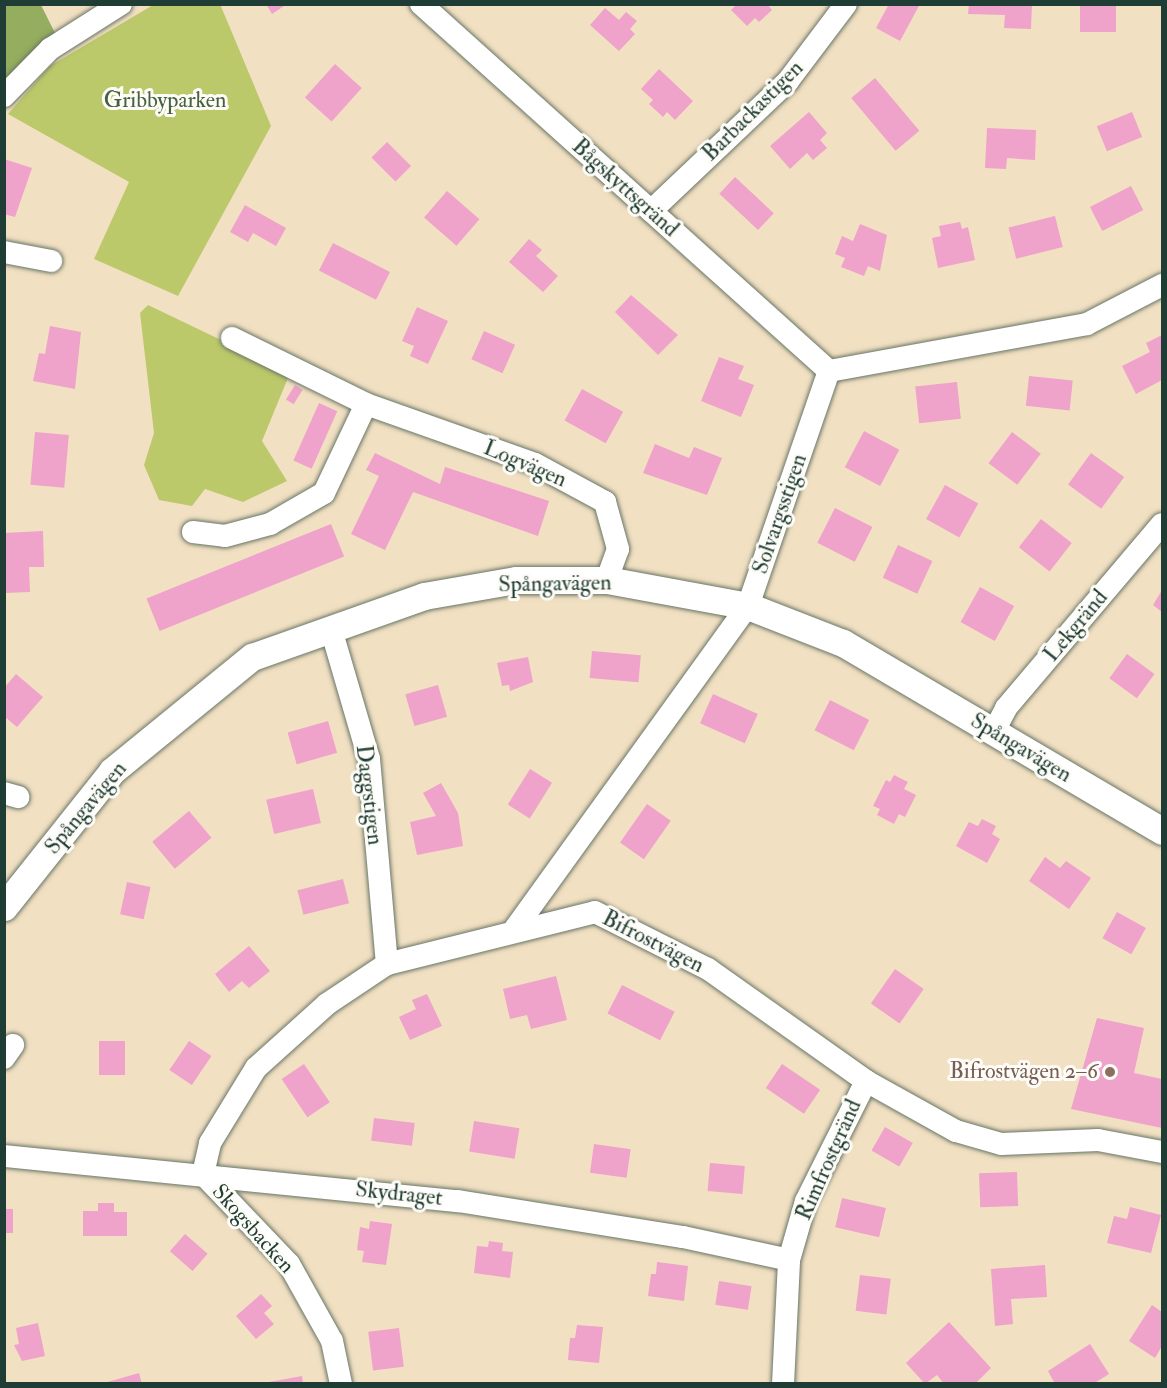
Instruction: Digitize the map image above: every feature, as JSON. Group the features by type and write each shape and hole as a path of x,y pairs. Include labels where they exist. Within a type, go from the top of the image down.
{"street":[{"path":"4,96 50,49 121,4"},
{"name":"Bågskyttsgränd","path":"421,4 829,371"},
{"name":"Barbackastigen","path":"651,211 788,81 846,4"},
{"path":"4,252 51,261"},
{"path":"829,371 1087,324 1162,285"},
{"name":"Logvägen","path":"232,338 366,404 535,464 605,502 618,549 607,579"},
{"name":"Solvargsstigen","path":"514,930 748,606 829,371"},
{"path":"193,532 225,536 270,524 324,493 366,404"},
{"name":"Lekgränd","path":"994,731 1006,708 1162,524"},
{"name":"Spångavägen","path":"4,907 112,771 252,657 423,596 516,580 607,579 748,606 843,643 1162,831"},
{"name":"Daggstigen","path":"331,629 369,759 387,964"},
{"name":"Bifrostvägen","path":"203,1174 210,1143 256,1068 327,1004 387,964 514,930 595,912 708,969 866,1081 956,1131 1001,1144 1098,1140 1162,1152"},
{"name":"Rimfrostgränd","path":"783,1383 789,1260 806,1201 866,1081"},
{"name":"Skydraget","path":"4,1156 458,1201 683,1236 789,1260"},
{"name":"Skogsbacken","path":"203,1174 289,1264 332,1341 340,1383"}],"green space":[{"name":"Gribbyparken","path":"220,4 271,126 178,296 94,259 129,182 8,114 50,66 153,5"},
{"path":"5,5 41,5 55,33 5,81"},
{"path":"148,305 290,373 262,441 287,481 243,502 205,489 192,506 159,500 144,465 154,433 140,313"}],"building":[{"path":"266,4 287,4 272,14"},
{"path":"737,4 767,4 772,10 759,22 755,18 747,26 731,10"},
{"path":"889,4 920,4 900,41 876,28"},
{"path":"969,4 1032,4 1031,29 1004,28 1005,15 968,14"},
{"path":"1080,4 1116,4 1116,32 1080,32"},
{"path":"605,8 619,20 626,12 637,21 630,29 635,34 619,51 590,25"},
{"path":"335,64 362,88 332,122 305,97"},
{"path":"659,69 693,101 675,120 667,112 663,117 649,104 653,100 641,89"},
{"path":"875,78 919,131 896,151 851,98"},
{"path":"809,112 827,133 820,140 827,148 813,160 807,153 790,169 770,146"},
{"path":"1132,112 1142,137 1107,151 1097,126"},
{"path":"987,128 1036,130 1035,160 1007,158 1006,169 985,168"},
{"path":"387,142 411,166 395,182 371,158"},
{"path":"4,159 32,168 15,217 4,214"},
{"path":"735,177 774,213 758,230 719,194"},
{"path":"1131,186 1143,210 1102,231 1090,207"},
{"path":"447,191 479,219 456,246 424,217"},
{"path":"245,205 286,228 276,246 253,233 248,242 230,232"},
{"path":"1055,216 1063,247 1016,259 1008,228"},
{"path":"960,222 962,229 968,227 975,260 938,268 932,238 941,236 939,226"},
{"path":"860,224 887,235 880,271 868,266 864,276 841,267 845,258 835,254 842,236 853,241"},
{"path":"529,239 542,250 536,256 558,276 543,292 509,262"},
{"path":"333,243 390,272 376,300 319,271"},
{"path":"631,295 678,335 658,355 615,312"},
{"path":"417,307 448,321 428,364 410,356 414,346 402,341"},
{"path":"50,326 81,332 75,389 33,381 39,353 45,354"},
{"path":"484,331 515,345 502,373 471,359"},
{"path":"1162,335 1162,380 1136,394 1122,366 1150,352 1146,343"},
{"path":"719,357 744,366 738,379 754,385 741,417 701,401"},
{"path":"1029,376 1073,381 1070,410 1026,406"},
{"path":"957,382 961,419 919,423 915,386"},
{"path":"295,385 303,390 294,404 286,399"},
{"path":"582,389 623,412 606,443 565,420"},
{"path":"319,403 337,411 312,469 293,461"},
{"path":"864,431 899,450 880,486 845,467"},
{"path":"35,432 69,435 64,488 30,485"},
{"path":"1012,432 1041,454 1017,485 989,463"},
{"path":"655,444 689,458 694,447 722,458 707,495 643,473"},
{"path":"375,453 440,484 445,467 549,501 538,536 413,492 385,550 351,534 379,476 366,470"},
{"path":"1091,453 1124,477 1101,509 1068,485"},
{"path":"945,485 978,503 959,538 926,519"},
{"path":"835,508 872,527 855,562 817,543"},
{"path":"1041,519 1072,543 1050,571 1019,547"},
{"path":"331,524 344,556 160,631 146,599"},
{"path":"43,531 44,567 29,567 30,592 4,593 4,533"},
{"path":"898,545 932,561 917,594 883,578"},
{"path":"980,587 1014,606 995,641 961,622"},
{"path":"1162,590 1162,612 1153,605"},
{"path":"592,651 641,655 638,682 590,678"},
{"path":"1127,654 1155,674 1137,698 1109,678"},
{"path":"528,657 533,682 510,691 509,685 502,686 497,663"},
{"path":"16,674 43,697 17,727 4,716 4,688"},
{"path":"438,685 447,717 414,726 405,694"},
{"path":"713,694 758,714 745,743 700,723"},
{"path":"830,700 869,720 854,750 815,730"},
{"path":"328,721 337,753 297,764 288,733"},
{"path":"530,769 552,783 530,818 508,805"},
{"path":"894,775 908,782 904,789 916,795 905,817 899,814 894,824 877,815 880,809 873,806 886,780 890,782"},
{"path":"441,783 458,813 463,846 417,855 410,822 436,816 423,793"},
{"path":"313,789 321,823 274,834 266,800"},
{"path":"647,804 671,821 644,859 620,843"},
{"path":"189,811 211,838 175,869 152,842"},
{"path":"982,819 996,826 992,834 1000,839 987,863 956,846 969,822 978,826"},
{"path":"1045,857 1060,868 1066,861 1091,878 1069,909 1029,881"},
{"path":"343,879 349,903 303,915 297,890"},
{"path":"127,882 150,887 144,919 120,914"},
{"path":"1117,912 1146,928 1131,954 1102,938"},
{"path":"249,946 270,971 249,988 242,981 229,992 215,974"},
{"path":"895,969 924,989 900,1023 871,1003"},
{"path":"556,976 567,1020 531,1029 527,1015 510,1019 503,989"},
{"path":"622,985 675,1012 660,1040 607,1014"},
{"path":"427,994 442,1026 410,1040 399,1017 416,1009 412,1000"},
{"path":"1097,1018 1144,1028 1134,1073 1162,1079 1162,1128 1071,1109"},
{"path":"99,1041 125,1041 125,1075 99,1075"},
{"path":"189,1041 211,1056 192,1085 169,1070"},
{"path":"304,1064 330,1102 307,1117 282,1079"},
{"path":"782,1064 820,1090 804,1114 766,1088"},
{"path":"374,1118 415,1123 412,1146 371,1141"},
{"path":"474,1121 519,1128 515,1159 469,1152"},
{"path":"885,1127 913,1143 899,1166 872,1150"},
{"path":"594,1144 631,1149 627,1178 590,1173"},
{"path":"710,1163 745,1166 742,1194 708,1191"},
{"path":"1017,1172 1018,1206 980,1207 979,1173"},
{"path":"842,1198 886,1208 879,1237 835,1227"},
{"path":"98,1203 114,1203 114,1212 127,1212 127,1236 83,1236 83,1211 98,1211"},
{"path":"1130,1207 1161,1215 1151,1253 1107,1243 1114,1216 1127,1219"},
{"path":"4,1209 13,1209 13,1233 4,1233"},
{"path":"370,1221 392,1224 386,1265 362,1262 364,1251 357,1250 360,1227 369,1229"},
{"path":"185,1234 208,1254 193,1271 170,1251"},
{"path":"489,1241 503,1243 502,1251 513,1252 510,1278 474,1273 477,1246 488,1247"},
{"path":"657,1262 688,1266 684,1301 648,1296 651,1274 656,1274"},
{"path":"1045,1265 1047,1297 1011,1299 1013,1324 995,1326 991,1269"},
{"path":"860,1275 891,1279 886,1315 856,1311"},
{"path":"719,1281 752,1286 748,1310 715,1305"},
{"path":"261,1294 272,1306 264,1313 274,1324 256,1339 236,1316"},
{"path":"1152,1305 1162,1312 1162,1346 1155,1358 1129,1341"},
{"path":"949,1322 991,1368 975,1384 944,1384 937,1375 925,1384 906,1363"},
{"path":"38,1323 45,1356 22,1361 14,1345 19,1344 16,1328"},
{"path":"577,1325 603,1327 599,1363 568,1360 570,1338 575,1338"},
{"path":"399,1328 404,1367 373,1370 368,1332"},
{"path":"1090,1344 1109,1374 1093,1384 1055,1384 1048,1371"},
{"path":"139,1373 142,1384 104,1384 104,1383"},
{"path":"302,1376 303,1384 269,1384 269,1382"}],"place":[{"name":"Bifrostvägen 2–6","path":"1110,1072"}]}
